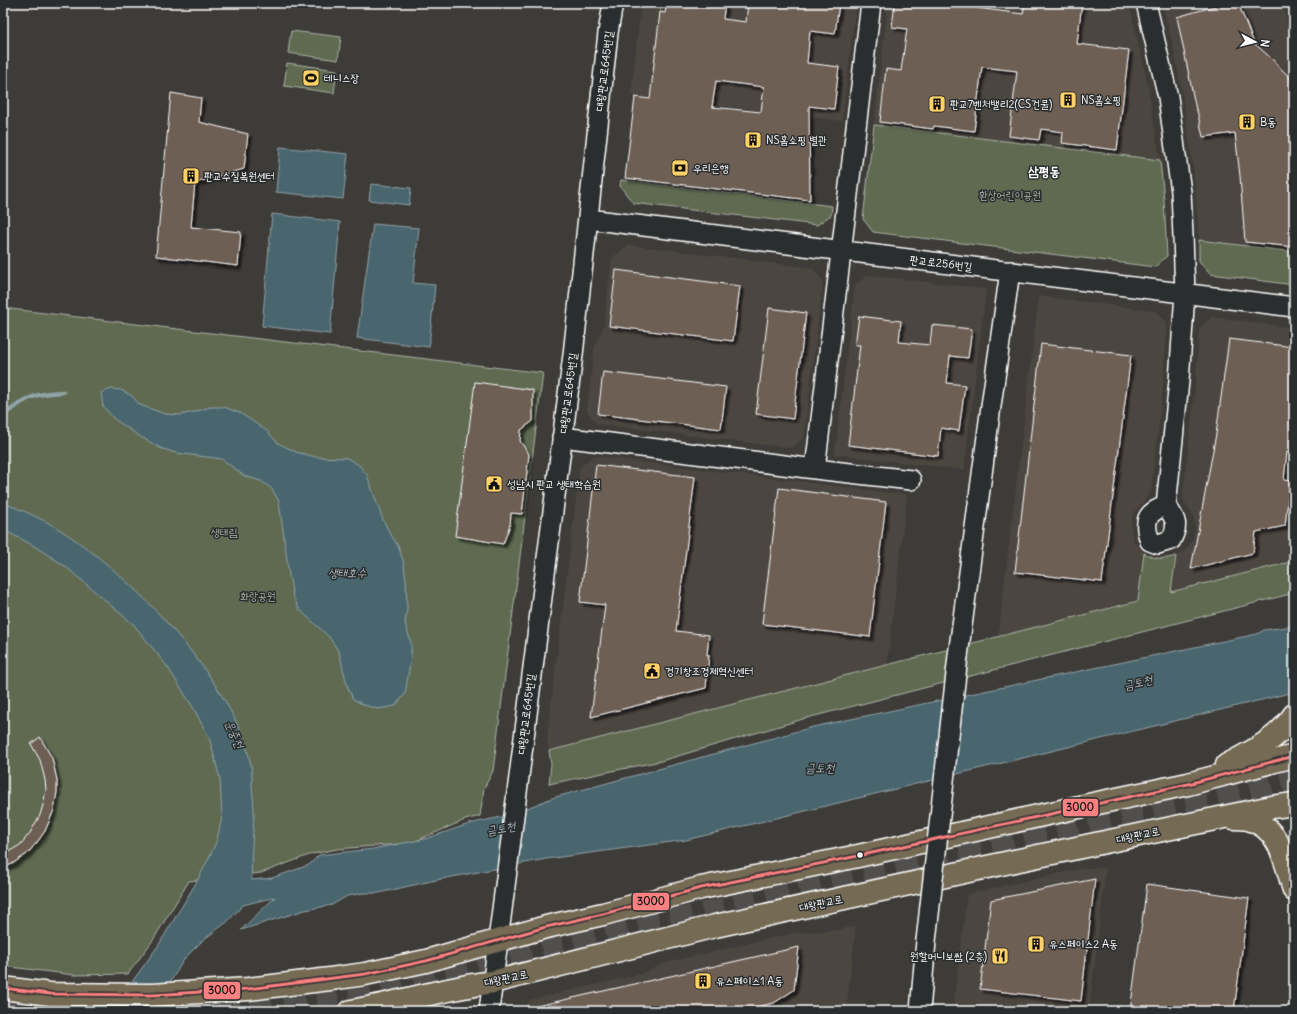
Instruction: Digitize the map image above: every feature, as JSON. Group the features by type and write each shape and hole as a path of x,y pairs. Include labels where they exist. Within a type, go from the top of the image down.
{"main road":[{"path":"1188,784 1252,752 1279,732 1288,724 1294,715"},
{"path":"3,988 50,994 152,995 248,989 365,974 426,961 498,940 701,888 858,856 1188,784 1294,756"},
{"name":"대왕판교로","path":"351,1011 464,986 493,982 715,926 1024,858 1294,804"},
{"path":"1223,817 1248,819 1269,830 1275,837 1281,849 1294,890"}],"street":[{"name":"대왕판교로645번길","path":"489,1011 573,355 608,32 613,3"},
{"path":"815,469 871,3"},
{"path":"1146,3 1168,97 1181,199 1184,293 1179,381 1166,506"},
{"name":"판교로256번길","path":"588,219 1294,307"},
{"path":"920,1011 926,941 958,656 1010,271"},
{"path":"562,437 911,480"}],"shaded area":[{"path":"644,3 856,3 842,121 631,95 641,5"},
{"path":"888,3 1129,3 1147,81 1160,160 874,125"},
{"name":"B동","path":"1162,3 1283,3 1294,52 1294,252 1199,240 1194,173 1183,98 1173,46"},
{"path":"628,245 812,268 823,281 804,438 791,448 597,424 587,411 594,349 604,324 612,258"},
{"path":"868,275 986,289 964,470 835,454 855,285"},
{"path":"1039,296 1156,311 1167,323 1162,398 1151,490 1147,498 1134,512 1131,522 1131,531 1134,541 1144,553 1138,601 998,637"},
{"path":"1212,317 1294,328 1294,561 1171,592 1176,556 1188,547 1193,539 1195,531 1194,518 1184,501 1183,493 1196,380 1199,329"},
{"path":"593,456 907,495 887,665 549,751 547,738 580,467"},
{"path":"1084,868 1106,868 1089,1011 953,1011 967,894"},
{"path":"856,926 846,1011 520,1011 530,1000 641,974 668,962 794,933 837,930"}],"green space":[{"name":"테니스장","path":"291,31 341,37 338,60 288,53"},
{"name":"테니스장","path":"287,63 337,70 334,93 284,86"},
{"name":"환상어린이공원","path":"874,125 1160,160 1167,256 1155,267 873,232 863,219"},
{"path":"621,180 832,206 831,215 817,225 633,203 620,186"},
{"path":"1199,240 1294,252 1294,285 1211,274 1199,261"},
{"name":"화랑공원","path":"3,308 543,373 493,771 484,788 480,816 465,820 411,843 337,849 312,854 261,873 189,881 153,940 128,974 74,975 3,966"},
{"path":"1144,553 1152,557 1159,558 1176,556 1171,592 1294,561 1294,593 803,719 661,761 549,784 551,764 549,751 1138,601"}],"water":[{"path":"280,147 348,154 343,199 276,192"},
{"path":"371,184 411,188 409,205 369,200"},
{"path":"272,214 340,222 330,334 262,326"},
{"path":"373,224 419,228 413,283 435,285 429,347 357,338"},
{"name":"생태호수","path":"111,389 121,390 132,396 140,405 165,414 180,415 210,407 224,407 240,413 267,431 278,443 296,452 316,457 347,458 359,465 367,475 383,520 398,546 403,560 406,579 407,610 405,623 411,643 411,658 405,694 395,706 378,709 364,705 353,699 347,685 339,652 329,637 299,609 293,596 289,575 279,501 271,488 261,481 244,476 222,459 176,453 160,448 141,437 114,419 103,406 101,393"},
{"name":"금토천","path":"3,503 52,525 94,554 123,578 151,606 179,636 204,668 225,701 241,734 251,765 254,804 251,855 252,880 272,878 309,865 319,855 373,849 425,839 469,824 510,815 552,798 813,727 1257,634 1264,630 1294,626 1294,692 686,840 546,859 431,881 379,893 363,893 347,896 332,905 305,910 241,930 275,897 243,905 227,922 203,940 185,958 152,1011 111,1011 158,946 196,883 209,858 217,840 222,817 220,779 210,740 194,709 167,666 134,625 65,566 31,544 3,530"}],"building":[{"path":"667,3 725,3 723,19 746,22 748,3 839,3 835,34 810,31 807,63 839,67 834,109 809,106 810,200 625,178 635,97 650,99 660,12 665,13","holes":["716,81 764,87 761,112 712,107"]},
{"path":"895,3 969,3 969,7 1023,14 1025,3 1082,3 1077,44 1129,50 1117,150 1062,143 1063,132 1041,129 1039,140 1009,136 1017,71 982,67 974,131 934,126 933,129 880,122 886,69 901,71 907,29 892,27"},
{"name":"B동","path":"1226,3 1238,3 1254,43 1291,79 1294,97 1294,247 1245,242 1235,133 1203,137 1177,17"},
{"name":"판교수질복원센터","path":"171,93 201,98 199,122 248,134 244,169 195,183 191,227 241,232 238,266 156,256"},
{"path":"616,270 740,286 733,341 609,326"},
{"path":"769,308 806,313 793,419 756,414"},
{"path":"859,316 901,321 899,342 930,345 932,325 972,329 968,358 950,356 947,383 965,385 959,431 941,428 938,456 848,445 860,345 855,345"},
{"path":"1229,339 1294,347 1294,453 1287,452 1284,480 1290,481 1285,526 1256,532 1253,553 1191,569 1216,434"},
{"path":"1041,344 1131,355 1102,582 1015,572"},
{"path":"603,372 726,387 721,429 598,414"},
{"name":"성남시 판교 생태학습원","path":"475,382 533,390 533,421 521,430 520,441 529,454 522,514 511,513 510,525 503,544 455,536"},
{"path":"596,465 695,477 676,631 709,635 707,655 709,655 706,688 591,717 605,605 580,602"},
{"path":"779,488 886,502 870,637 762,624"},
{"path":"40,737 52,758 57,780 54,810 45,831 27,854 3,868 3,855 20,845 30,833 40,815 43,805 46,790 45,780 40,760 31,744"},
{"name":"유스페이스2 A동","path":"1095,879 1081,1001 980,989 991,900"},
{"path":"1147,884 1249,898 1234,1011 1130,1011"},
{"name":"유스페이스1 A동","path":"799,947 794,990 774,1003 752,1008 753,1011 538,1011 537,1006"}],"waterway":[{"path":"3,413 32,397 47,393 63,392"}],"tunnel":[{"path":"218,1011 255,1009 328,997 805,890 946,860 1086,826 1264,788 1294,780"},
{"path":"3,1008 28,1011"}],"transit line":[{"name":"3000","path":"3,988 50,994 152,995 248,989 365,974 426,961 546,927 603,914 701,888 858,856 1188,784 1294,756"}],"place":[{"name":"테니스장","path":"311,78"},
{"name":"NS홈쇼핑","path":"1068,100"},
{"name":"판교7벤처밸리2(CS건물)","path":"937,104"},
{"name":"B동","path":"1247,122"},
{"name":"NS홈쇼핑 별관","path":"753,140"},
{"name":"우리은행","path":"680,168"},
{"name":"판교수질복원센터","path":"191,176"},
{"name":"성남시 판교 생태학습원","path":"494,484"},
{"name":"경기창조경제혁신센터","path":"652,671"},
{"name":"유스페이스2 A동","path":"1036,944"},
{"name":"원할머니보쌈 (2층)","path":"1000,956"},
{"name":"유스페이스1 A동","path":"703,981"}],"district":[{"name":"삼평동","path":"1044,171"}],"park label":[{"name":"생태림","path":"224,532"}],"water label":[{"name":"운중천","path":"235,734"}]}
